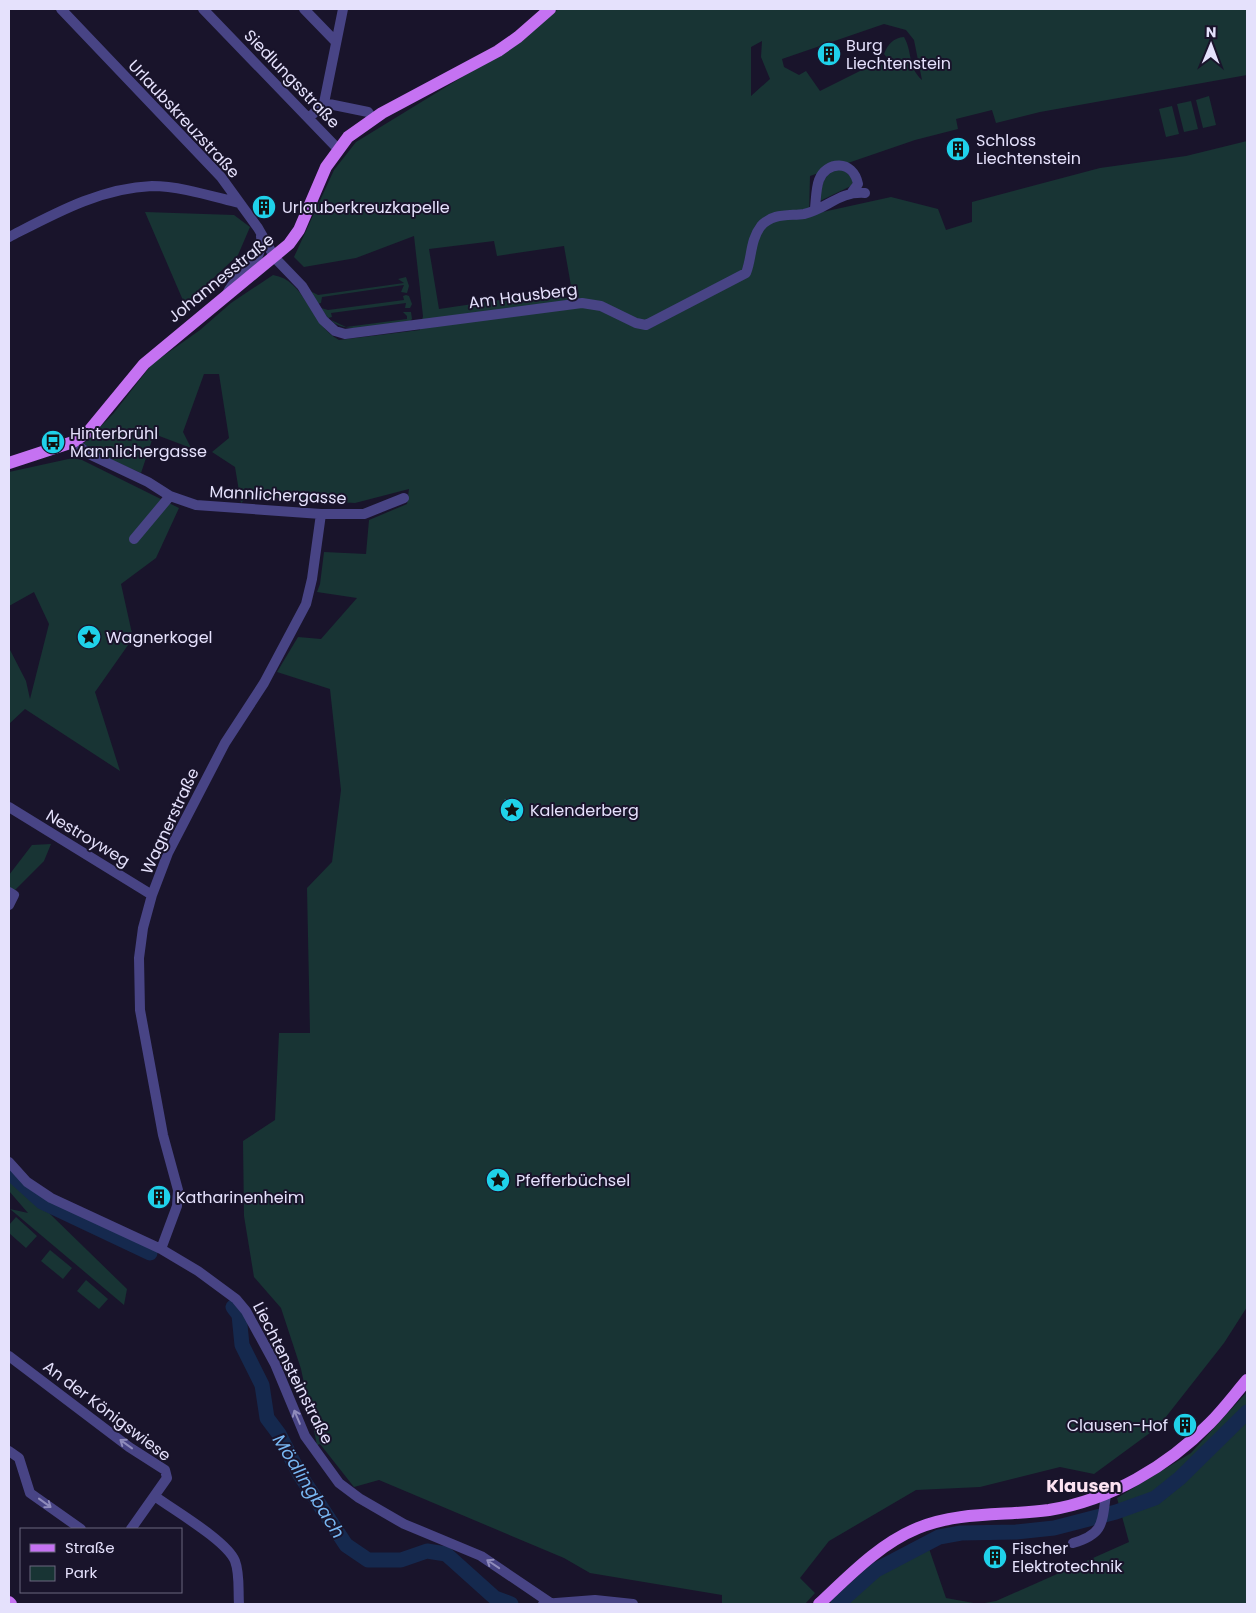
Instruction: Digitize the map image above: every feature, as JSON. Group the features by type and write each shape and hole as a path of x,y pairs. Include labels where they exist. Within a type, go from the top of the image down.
{"main road":[{"name":"Johannesstraße","path":"9,463 73,442 99,421 144,364 290,244 299,230 326,167 348,137 373,120 498,51 518,37 550,9"},
{"path":"819,1604 882,1548 918,1528 957,1518 1050,1510 1106,1494 1128,1484 1171,1458 1210,1423 1247,1380"}],"street":[{"name":"Urlaubskreuzstraße","path":"61,9 221,178 258,228 275,258"},
{"name":"Siedlungsstraße","path":"202,9 338,149"},
{"path":"304,9 336,42"},
{"path":"309,118 324,103 344,9"},
{"path":"324,103 368,112 373,120"},
{"path":"815,208 819,180 824,173 839,165 847,166 856,174 858,184 852,192"},
{"path":"9,238 88,198 118,190 153,186 239,203"},
{"name":"Am Hausberg","path":"275,258 302,286 323,320 335,331 345,334 582,303 601,306 636,323 646,325 746,274 750,264 753,238 762,225 779,215 806,213 852,192 865,193"},
{"path":"227,294 232,282 253,265 259,256 261,238 258,228"},
{"name":"Mannlichergasse","path":"73,442 91,455 148,482 170,496 196,505 321,514 364,514 404,498"},
{"path":"134,539 170,496"},
{"name":"Wagnerstraße","path":"161,1249 176,1206 178,1190 163,1135 140,1010 139,958 143,928 152,895 168,853 225,743 264,683 306,604 312,579 321,514"},
{"name":"Nestroyweg","path":"9,807 152,895"},
{"path":"9,892 14,894 9,905"},
{"name":"Liechtensteinstraße","path":"9,1162 27,1182 51,1198 161,1249 226,1291 246,1311 275,1364 305,1436 340,1483 359,1498 404,1524 482,1556 546,1603"},
{"name":"An der Königswiese","path":"9,1356 129,1447 165,1470 167,1478 156,1497 132,1528"},
{"path":"9,1451 19,1458 30,1492 80,1528"},
{"path":"1073,1542 1089,1538 1097,1531 1102,1521 1106,1494"},
{"path":"156,1497 215,1538 232,1556 237,1571 240,1604"},
{"path":"546,1603 595,1600 633,1604"}],"green space":[{"path":"558,9 1247,9 1247,75 1040,112 996,123 992,110 956,119 958,129 915,140 810,176 809,215 891,197 938,209 946,230 972,222 972,202 1100,168 1186,156 1247,141 1247,1307 1224,1343 1158,1427 1094,1474 1060,1467 980,1487 916,1490 829,1541 800,1578 815,1593 805,1604 722,1604 722,1595 590,1573 564,1558 379,1480 354,1487 320,1444 317,1445 301,1369 281,1308 254,1277 244,1216 243,1141 275,1120 279,1033 310,1033 307,888 332,862 341,790 330,689 277,672 298,637 321,639 357,598 317,592 320,584 324,552 366,554 369,520 407,504 409,489 355,503 248,496 241,503 235,467 212,452 229,438 219,374 204,374 183,432 191,448 154,434 141,473 93,452 83,444 113,414 152,364 200,330 231,303 273,275 293,285 321,324 339,340 420,330 423,316 414,236 356,258 304,267 294,257 334,170 356,142 513,46","holes":["884,24 906,30 914,40 922,80 914,70 904,37 894,40 889,44 884,54 889,60 879,66 877,70 871,71 868,67 820,91 806,71 799,75 784,67 782,59","762,41 761,57 770,79 751,96 751,47","494,241 497,256 564,246 573,297 563,298 562,291 439,309 429,249"]},
{"path":"1209,96 1216,125 1203,128 1196,100"},
{"path":"1191,101 1198,129 1184,132 1177,104"},
{"path":"1172,106 1179,134 1166,137 1159,109"},
{"path":"842,168 854,180 851,186 820,201 821,189 827,176 831,172"},
{"path":"145,212 234,215 250,227 238,255 185,305"},
{"path":"406,277 409,286 407,293 401,292 404,285 322,297 321,303 317,304 310,291 318,295 404,283 398,279"},
{"path":"403,296 409,296 412,304 410,308 405,308 406,303 331,313 332,317 328,318 321,308 328,310 404,300"},
{"path":"403,312 411,312 412,319 409,322 368,328 346,327 407,319"},
{"path":"73,458 82,460 179,508 156,558 121,584 133,638 95,692 120,771 25,709 9,724 9,648 26,681 30,699 49,624 34,592 9,606 9,472"},
{"path":"51,844 44,861 15,890 9,887 9,875 32,845"},
{"path":"9,1174 127,1289 124,1305 10,1209 28,1213 9,1191"},
{"path":"16,1217 37,1236 26,1248 9,1233 9,1225"},
{"path":"50,1250 72,1268 63,1279 41,1261"},
{"path":"86,1280 108,1299 99,1309 77,1291"},
{"path":"1247,1392 1247,1604 979,1604 996,1601 1129,1542 1117,1498 1191,1453"},
{"path":"925,1537 946,1598 979,1604 835,1604 879,1565"}],"waterway":[{"name":"Mödlingbach","path":"9,1172 42,1202 150,1253"},
{"name":"Mödlingbach","path":"233,1307 239,1315 242,1345 262,1385 267,1418 279,1434 300,1475 346,1545 368,1560 401,1560 427,1551 446,1554 495,1598 511,1604"},
{"name":"Mödlingbach","path":"838,1604 876,1570 939,1537 961,1533 1016,1532 1054,1528 1116,1512 1155,1498 1180,1478 1247,1412"}],"place":[{"name":"Burg Liechtenstein","path":"829,54"},
{"name":"Schloss Liechtenstein","path":"958,149"},
{"name":"Urlauberkreuzkapelle","path":"264,207"},
{"name":"Hinterbrühl Mannlichergasse","path":"53,442"},
{"name":"Wagnerkogel","path":"89,637"},
{"name":"Kalenderberg","path":"512,810"},
{"name":"Pfefferbüchsel","path":"498,1180"},
{"name":"Katharinenheim","path":"159,1197"},
{"name":"Clausen-Hof","path":"1185,1425"},
{"name":"Fischer Elektrotechnik","path":"995,1557"}],"district":[{"name":"Klausen","path":"1084,1485"}]}
